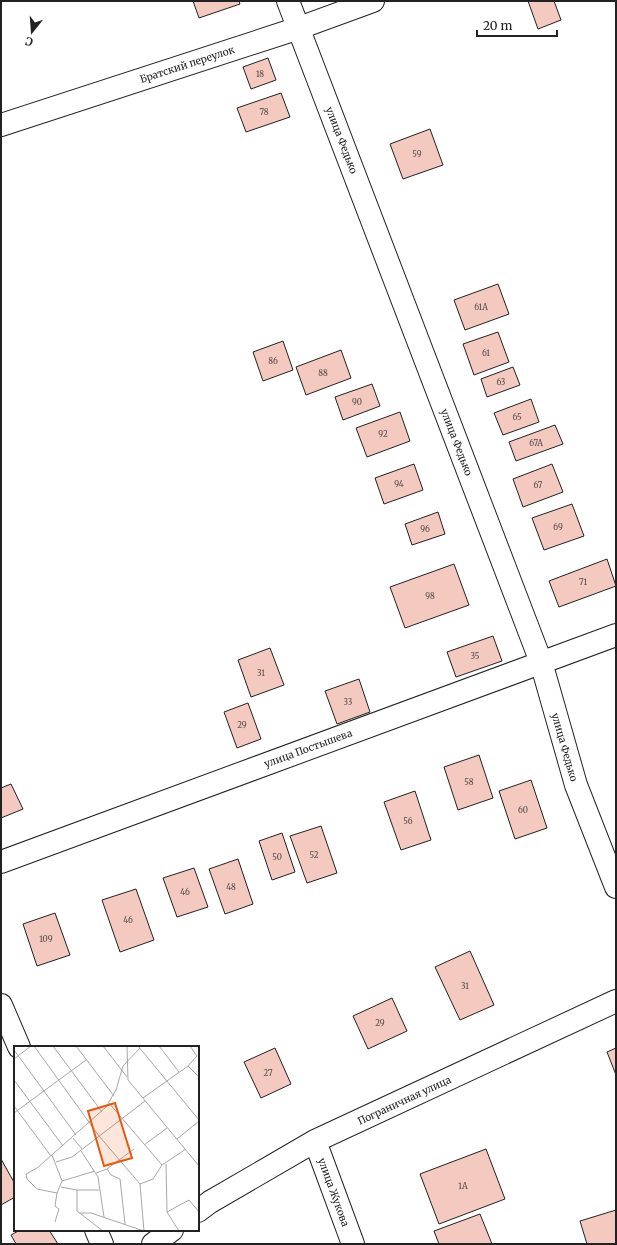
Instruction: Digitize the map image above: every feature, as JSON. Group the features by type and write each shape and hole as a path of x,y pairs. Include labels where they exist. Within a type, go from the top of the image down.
{"street":[{"name":"улица Федько","path":"288,1 541,662 576,785 616,887"},
{"name":"Братский переулок","path":"1,125 299,28 373,1"},
{"name":"улица Постышева","path":"1,862 616,635"},
{"name":"Пограничная улица","path":"199,1210 210,1202 316,1140 616,1001"},
{"path":"1,1005 19,1046"},
{"name":"улица Жукова","path":"316,1140 353,1244"},
{"path":"96,1231 102,1244"},
{"path":"153,1244 171,1231"}],"building":[{"path":"193,1 239,1 240,4 199,18"},
{"path":"528,1 554,1 561,20 538,29"},
{"path":"268,58 276,80 251,89 243,67"},
{"path":"281,93 290,117 246,132 237,108"},
{"path":"430,129 443,165 403,179 390,144"},
{"path":"498,284 509,314 465,330 454,300"},
{"path":"498,332 509,362 474,375 463,344"},
{"path":"283,341 293,370 263,381 253,352"},
{"path":"341,350 351,378 306,395 296,367"},
{"path":"513,367 520,385 487,397 481,379"},
{"path":"372,384 380,406 343,420 335,397"},
{"path":"531,399 539,422 503,435 494,413"},
{"path":"400,412 410,441 367,457 356,428"},
{"path":"555,425 563,444 516,461 509,442"},
{"path":"414,464 423,490 384,504 375,478"},
{"path":"552,464 563,492 523,507 513,479"},
{"path":"572,504 584,536 544,550 532,518"},
{"path":"438,512 445,534 412,545 405,524"},
{"path":"607,559 616,586 559,607 549,581"},
{"path":"454,564 469,605 405,628 390,587"},
{"path":"493,636 502,661 456,677 447,652"},
{"path":"270,648 284,685 251,697 238,660"},
{"path":"359,679 370,712 337,724 325,691"},
{"path":"248,703 261,739 237,748 224,712"},
{"path":"479,755 493,798 458,810 444,767"},
{"path":"531,780 547,828 515,839 499,791"},
{"path":"11,784 23,809 1,818 1,788"},
{"path":"415,791 431,840 401,850 384,802"},
{"path":"321,826 337,873 307,883 290,836"},
{"path":"282,833 295,872 272,880 259,841"},
{"path":"238,859 253,904 225,914 209,869"},
{"path":"194,868 208,907 177,917 163,878"},
{"path":"136,889 154,940 120,952 102,900"},
{"path":"55,913 70,955 37,966 23,924"},
{"path":"470,951 494,1005 460,1020 435,967"},
{"path":"392,998 407,1031 368,1049 353,1016"},
{"path":"275,1048 291,1084 261,1098 244,1062"},
{"path":"616,1048 616,1075 607,1052"},
{"path":"486,1149 505,1199 439,1224 420,1174"},
{"path":"1,1159 14,1182 14,1198 1,1205"},
{"path":"616,1210 616,1244 587,1244 580,1221"},
{"path":"480,1214 492,1244 439,1244 434,1231"},
{"path":"18,1231 50,1231 58,1244 16,1244 11,1235"}]}
